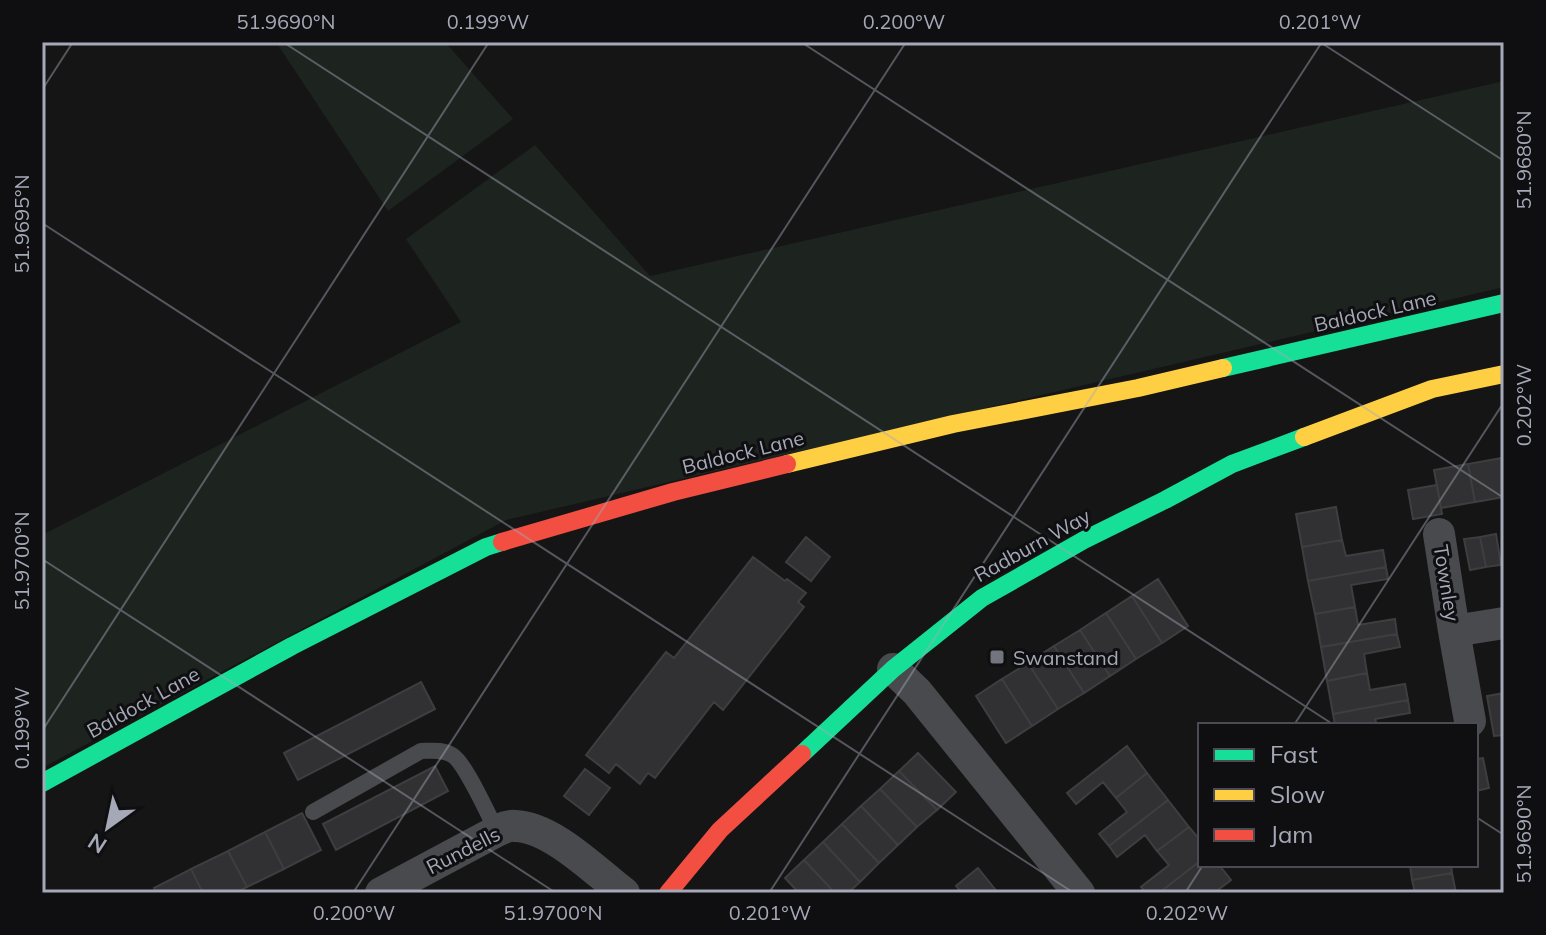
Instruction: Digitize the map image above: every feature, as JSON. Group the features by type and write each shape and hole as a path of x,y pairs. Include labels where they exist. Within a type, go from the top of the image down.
{"street":[{"name":"Baldock Lane","path":"42,783 292,646 486,547 673,492 953,424 1138,388 1504,303"},
{"name":"Radburn Way","path":"668,893 720,830 893,669 982,598 1084,540 1232,464 1432,389 1504,374"},
{"name":"Townley","path":"1439,534 1470,721"},
{"name":"Townley","path":"1454,631 1504,623"},
{"path":"893,669 917,692 1079,893"},
{"name":"Rundells","path":"381,893 511,825 542,832 559,842 624,893"}],"lane":[{"path":"313,812 421,751 439,750 453,755 462,765 497,831"}],"shaded area":[{"path":"276,42 445,42 513,119 388,211"},
{"path":"1504,81 1504,287 506,520 42,768 42,535 461,322 406,239 535,145 650,276"}],"building":[{"path":"1502,458 1504,497 1475,502 1468,464"},
{"path":"1468,464 1475,502 1441,508 1434,470"},
{"path":"1437,485 1442,514 1413,519 1408,490"},
{"path":"1336,507 1342,540 1302,547 1296,514"},
{"path":"1496,534 1501,565 1486,567 1480,537"},
{"path":"806,537 830,557 811,581 786,562"},
{"path":"1480,537 1486,567 1470,570 1464,539"},
{"path":"1342,540 1346,556 1383,550 1386,567 1308,581 1302,547"},
{"path":"753,557 806,593 798,602 804,607 723,710 714,702 655,778 648,773 640,784 616,764 609,773 586,755 666,652 674,658"},
{"path":"1386,567 1388,579 1351,585 1355,607 1315,614 1308,581"},
{"path":"1158,579 1188,626 1162,643 1132,596"},
{"path":"1132,596 1162,643 1136,659 1106,613"},
{"path":"1355,607 1358,625 1395,619 1397,634 1321,647 1315,614"},
{"path":"1106,613 1136,659 1110,676 1080,630"},
{"path":"1080,630 1110,676 1084,693 1054,646"},
{"path":"1397,634 1400,647 1364,654 1367,673 1327,681 1321,647"},
{"path":"1054,646 1084,693 1058,709 1028,663"},
{"path":"1028,663 1058,709 1032,726 1002,679"},
{"path":"1367,673 1370,690 1405,684 1408,700 1333,714 1327,681"},
{"path":"1002,679 1032,726 1006,743 976,696"},
{"path":"421,682 435,709 298,780 284,753"},
{"path":"1504,693 1504,735 1494,736 1487,696"},
{"path":"1408,700 1410,713 1375,719 1376,723 1335,723 1333,714"},
{"path":"1127,746 1147,773 1116,798 1103,782 1076,804 1067,793"},
{"path":"918,753 956,792 937,810 899,771"},
{"path":"1483,758 1489,788 1478,791 1478,759"},
{"path":"435,766 448,791 336,850 323,824"},
{"path":"585,769 610,788 589,815 564,796"},
{"path":"899,771 937,810 917,827 880,789"},
{"path":"1147,773 1168,800 1109,846 1099,834 1127,812 1116,798"},
{"path":"880,789 917,827 898,845 861,806"},
{"path":"1168,800 1189,827 1157,851 1145,835 1117,857 1109,846"},
{"path":"861,806 898,845 879,863 842,824"},
{"path":"302,813 321,850 284,869 265,832"},
{"path":"842,824 879,863 860,882 823,842"},
{"path":"1189,827 1198,838 1198,863 1159,893 1146,893 1141,887 1169,865 1157,851"},
{"path":"265,832 284,869 247,887 228,851"},
{"path":"823,842 860,882 848,893 835,893 804,860"},
{"path":"228,851 247,887 235,893 203,893 191,869"},
{"path":"804,860 835,893 799,893 785,878"},
{"path":"1198,863 1198,867 1221,867 1231,880 1214,893 1190,893 1188,890 1184,893 1159,893"},
{"path":"1410,867 1451,867 1452,873 1412,880"},
{"path":"978,868 998,893 962,893 956,886"},
{"path":"191,869 203,893 156,893 154,888"},
{"path":"1452,873 1456,893 1415,893 1412,880"}],"traffic: fast":[{"path":"1223,368 1504,303"},
{"path":"802,754 893,669 982,598 1084,540 1232,464 1304,437"},
{"path":"42,783 292,646 486,547 502,542"}],"traffic: slow":[{"path":"787,464 953,424 1223,368"},
{"path":"1304,437 1432,389 1504,374"}],"traffic: jam":[{"path":"502,542 673,492 787,464"},
{"path":"668,893 720,830 802,754"}],"place":[{"name":"Swanstand","path":"997,657"}]}
